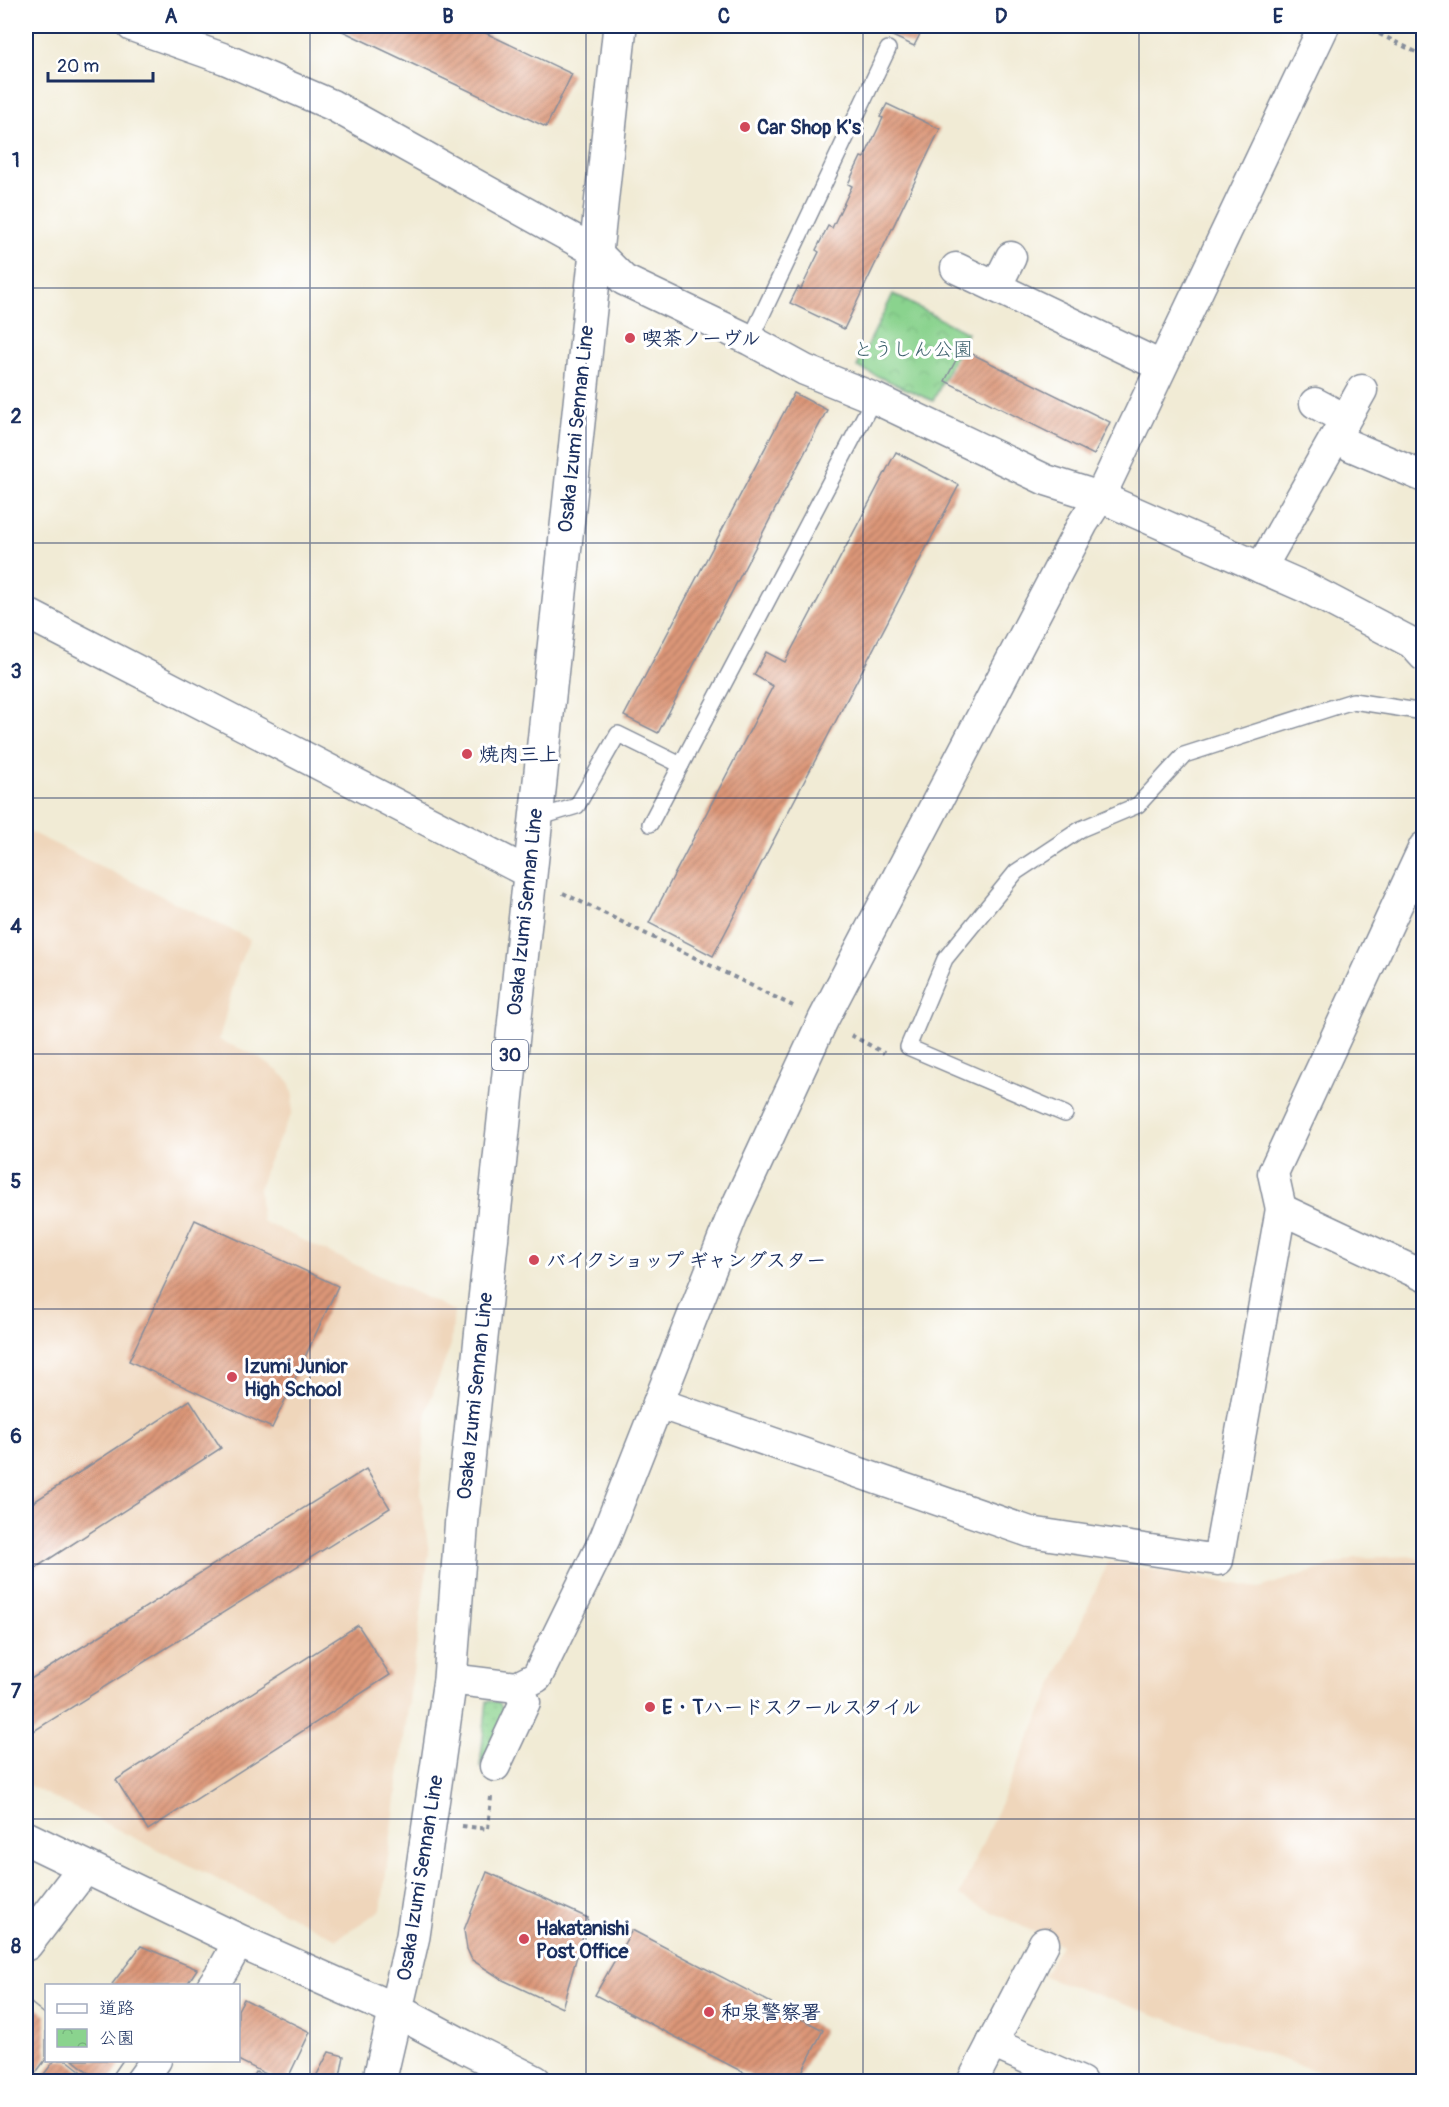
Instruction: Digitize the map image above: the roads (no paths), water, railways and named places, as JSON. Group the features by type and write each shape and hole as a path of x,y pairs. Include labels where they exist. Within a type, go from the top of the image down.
{"main road":[{"name":"Osaka Izumi Sennan Line","path":"379,2082 413,1936 450,1679 462,1517 534,819 620,26"},
{"path":"26,1838 239,1941 397,2011 536,2082"},
{"path":"26,1944 85,1867"}],"street":[{"path":"132,26 225,58 332,105 596,251 624,280 750,339 805,370 874,398 1046,480 1100,496 1307,588 1412,643 1424,656"},
{"path":"450,1679 517,1687 537,1677 605,1538 732,1216 823,1020 1083,523 1100,496 1324,26"},
{"path":"996,287 1011,257"},
{"path":"956,268 1161,366"},
{"path":"1261,568 1348,432 1362,390"},
{"path":"1314,403 1348,432 1424,477"},
{"path":"26,613 529,873"},
{"path":"658,1403 1030,1532 1218,1560 1281,1209 1273,1173 1424,847"},
{"path":"1281,1209 1424,1276"},
{"path":"495,1766 525,1702 517,1687"},
{"path":"213,1984 239,1941"},
{"path":"972,2082 1044,1943"},
{"path":"992,2043 1081,2082"},
{"path":"140,2082 155,2062"}],"lane":[{"path":"750,339 888,49"},
{"path":"650,824 874,398"},
{"path":"1065,1114 908,1047 945,959 1016,872 1081,829 1138,805 1184,755 1353,701 1424,712"},
{"path":"534,819 577,807 618,734 681,765"}],"place":[{"name":"Car Shop K's","path":"745,127"},
{"name":"喫茶ノーヴル","path":"630,338"},
{"name":"焼肉三上","path":"467,754"},
{"name":"バイクショップ ギャングスター","path":"534,1260"},
{"name":"Izumi Junior High School","path":"232,1377"},
{"name":"E・Tハードスクールスタイル","path":"650,1707"},
{"name":"Hakatanishi Post Office","path":"524,1939"},
{"name":"和泉警察署","path":"709,2012"}],"park label":[{"name":"とうしん公園","path":"913,349"}]}
